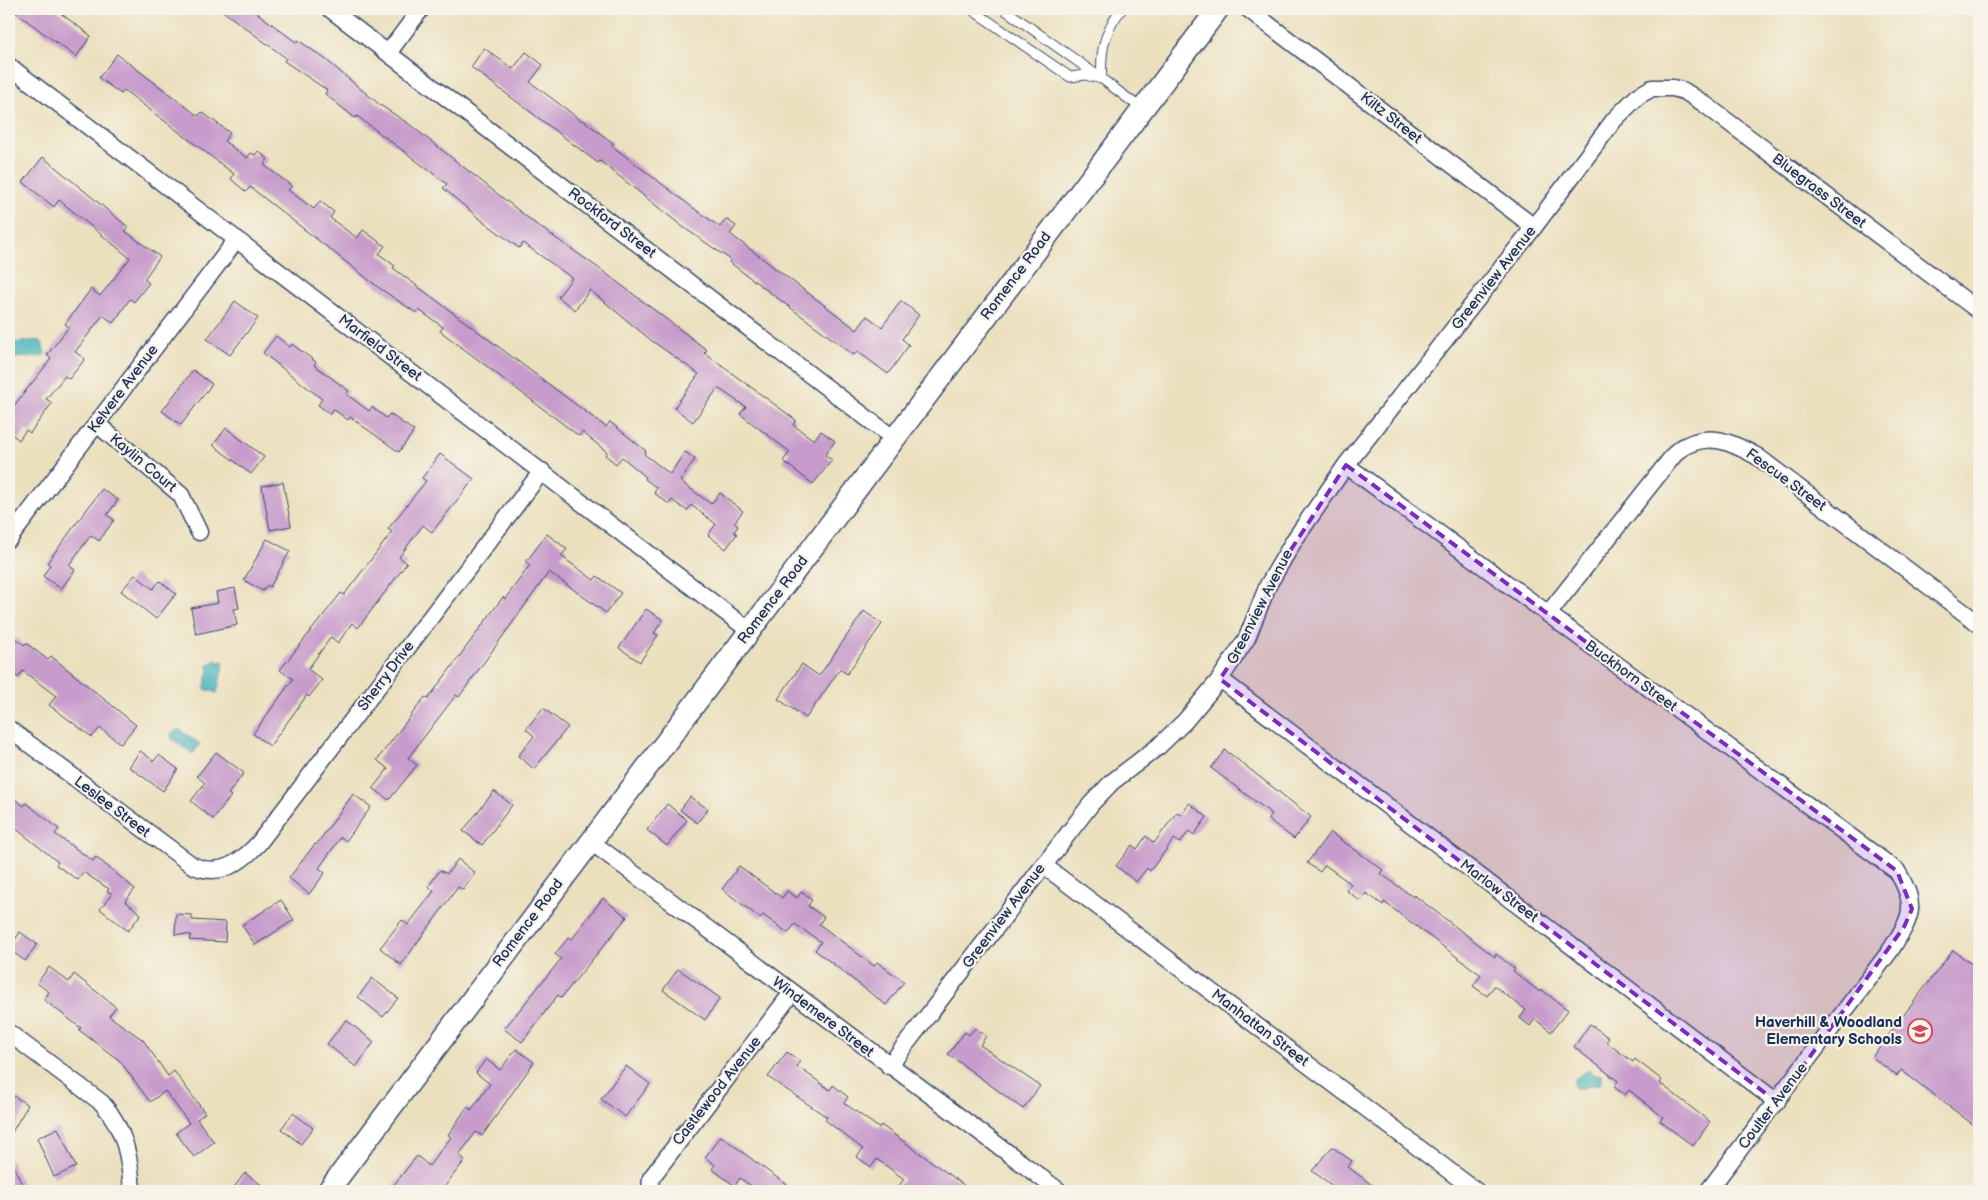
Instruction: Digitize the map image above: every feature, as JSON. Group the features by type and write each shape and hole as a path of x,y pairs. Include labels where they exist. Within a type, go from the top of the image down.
{"street":[{"name":"Rockford Street","path":"330,9 893,438"},
{"path":"388,53 421,9"},
{"name":"Kiltz Street","path":"1248,9 1534,227"},
{"name":"Romence Road","path":"328,1191 893,438 1142,110 1213,11"},
{"name":"Marfield Street","path":"9,66 750,631"},
{"name":"Greenview Avenue","path":"890,1066 1091,804 1112,782 1166,740 1220,680 1247,638 1268,585 1295,539 1346,465 1534,227 1614,120 1638,96 1652,88"},
{"name":"Bluegrass Street","path":"1652,88 1673,88 1703,103 1979,311"},
{"name":"Kelvere Avenue","path":"9,539 237,239"},
{"name":"Kaylin Court","path":"97,424 182,495 199,532"},
{"name":"Fescue Street","path":"1548,614 1677,451 1689,442 1704,439 1721,440 1740,447 1758,457 1979,624"},
{"name":"Buckhorn Street","path":"1346,465 1897,871 1909,894"},
{"name":"Sherry Drive","path":"221,870 236,865 258,844 542,471"},
{"name":"Marlow Street","path":"1220,680 1777,1102"},
{"name":"Leslee Street","path":"9,729 192,866 200,869 221,870"},
{"name":"Windemere Street","path":"590,841 792,994 1059,1191"},
{"name":"Manhattan Street","path":"1043,865 1476,1191"},
{"name":"Coulter Avenue","path":"1708,1191 1890,951 1904,927 1912,908 1909,894"},
{"name":"Castlewood Avenue","path":"650,1191 651,1178 792,994"},
{"path":"9,1033 102,1104 110,1113 118,1124 130,1162 132,1191"}],"lane":[{"path":"971,9 1070,77 1085,75 1102,79"},
{"path":"1004,9 1142,110"},
{"path":"1102,79 1100,59 1103,44 1109,28 1122,9"}],"highlighted area":[{"path":"1346,465 1897,871 1912,909 1904,927 1777,1102 1220,679 1247,638 1268,585"}],"water":[{"path":"38,340 42,342 45,353 43,356 15,358 11,356 10,347 13,343"},
{"path":"216,660 217,662 224,661 217,693 204,689 209,671 208,665"},
{"path":"179,729 200,744 193,754 172,739 171,734"},
{"path":"1589,1070 1594,1075 1601,1075 1600,1084 1589,1085 1580,1090 1574,1087 1574,1079"}],"building":[{"path":"11,9 55,9 91,36 76,57"},
{"path":"220,9 252,9 297,43 298,40 325,59 380,105 409,124 537,225 600,269 707,350 704,353 796,420 793,425 814,440 821,431 835,441 825,455 832,460 813,484 783,461 790,452 740,414 746,407 718,388 693,422 674,408 699,374 652,341 590,290 575,310 558,297 572,278 523,243 519,248 480,219 443,188 447,184 357,116 355,118 325,94 327,90 284,61 286,58"},
{"path":"484,48 513,69 526,52 543,65 530,82 583,120 613,143 612,146 720,227 726,219 736,226 730,234 857,330 867,316 882,327 901,301 919,315 902,339 909,345 888,374 857,351 854,355 729,262 731,260 683,227 600,161 598,163 471,67"},
{"path":"117,54 198,116 202,112 230,133 224,141 247,158 251,153 255,155 258,151 268,159 264,165 292,186 288,190 314,209 320,201 334,212 330,218 357,238 363,230 385,246 379,254 395,266 393,268 606,427 610,422 646,451 644,454 670,474 685,452 695,459 680,481 711,504 720,493 743,511 734,523 738,526 734,532 737,534 726,549 708,535 716,524 691,505 687,511 672,500 669,504 654,493 657,488 645,479 646,477 622,457 616,464 605,455 607,452 582,432 579,436 440,331 443,327 419,310 416,313 378,287 250,187 246,192 231,179 234,174 124,90 121,94 99,78"},
{"path":"43,157 128,227 125,231 160,257 144,279 149,283 134,302 130,299 113,323 103,315 75,352 85,359 69,379 65,376 46,399 52,403 30,433 26,430 19,440 9,432 9,412 51,359 47,355 69,327 65,324 91,289 100,296 130,258 59,200 54,207 23,182"},
{"path":"235,301 258,318 230,355 207,339"},
{"path":"276,336 290,347 292,344 316,362 314,365 349,391 346,394 369,411 372,407 386,418 390,414 414,431 399,452 350,417 348,420 333,409 330,414 318,405 322,399 263,353"},
{"path":"193,370 212,384 181,425 162,411"},
{"path":"226,428 264,457 251,474 213,445"},
{"path":"440,454 474,479 432,532 423,525 399,557 407,563 358,628 352,623 338,643 331,637 308,669 322,680 309,697 307,695 270,746 253,734 293,679 280,670 341,593 344,595 392,532 388,529 426,481 422,478"},
{"path":"283,482 291,526 270,530 262,486"},
{"path":"102,489 118,500 107,515 114,520 99,541 91,535 69,565 75,570 61,589 43,576 50,565 47,563"},
{"path":"547,534 567,549 561,556 594,580 597,576 621,593 606,613 549,572 459,697 456,695 408,758 417,765 389,800 373,788 388,769 377,760 425,697 428,699 503,597 505,599 530,565 526,562"},
{"path":"267,539 290,551 270,587 267,585 263,591 244,580"},
{"path":"135,575 153,589 160,581 176,594 156,619 121,591"},
{"path":"235,588 239,608 234,609 237,625 196,634 191,608 218,603 216,592"},
{"path":"646,609 663,620 654,633 658,635 640,662 619,648"},
{"path":"864,611 882,624 847,674 840,669 806,718 778,699 802,664 819,676"},
{"path":"16,638 24,645 26,643 48,660 51,656 136,725 121,744 100,728 92,737 49,705 56,696 23,671 18,678 9,670 9,648"},
{"path":"543,708 568,727 534,769 518,756 534,736 526,729"},
{"path":"1225,750 1311,817 1294,839 1268,819 1272,814 1211,768"},
{"path":"140,751 154,761 159,755 178,769 163,791 129,767"},
{"path":"216,752 244,773 228,794 231,796 213,819 191,801 205,783 197,776"},
{"path":"494,791 512,805 482,845 463,831"},
{"path":"353,794 371,807 346,841 341,837 319,868 325,873 309,894 289,878"},
{"path":"9,795 24,806 26,803 59,829 55,834 93,861 96,857 135,889 125,901 141,914 128,931 100,909 112,894 107,891 109,889 83,872 78,880 56,865 58,862 9,823"},
{"path":"690,797 708,809 697,823 680,810"},
{"path":"1189,803 1207,817 1194,835 1189,831 1180,843 1174,839 1150,871 1147,868 1136,882 1116,866 1132,845 1137,849 1146,836 1154,843 1177,812 1181,815"},
{"path":"667,804 687,820 667,846 647,830"},
{"path":"1330,832 1383,870 1380,873 1413,897 1414,895 1495,957 1496,954 1515,969 1513,971 1540,992 1542,990 1568,1010 1551,1032 1535,1019 1530,1026 1520,1018 1526,1010 1494,986 1487,996 1473,986 1481,975 1384,902 1383,905 1366,893 1360,901 1346,890 1351,884 1325,865 1320,872 1307,863"},
{"path":"458,859 475,873 463,890 458,887 401,965 380,948 402,920 408,925 434,891 428,887 440,870 447,874"},
{"path":"739,866 782,898 787,891 797,898 801,892 812,900 808,906 824,917 819,924 874,966 877,962 904,982 886,1005 815,950 821,942 795,924 788,933 763,915 760,918 722,889"},
{"path":"603,898 627,917 561,998 558,995 522,1042 504,1029 561,959 555,954 569,937 572,939"},
{"path":"281,900 294,920 255,945 242,925"},
{"path":"176,914 192,915 192,920 226,922 225,942 189,940 191,935 175,934"},
{"path":"20,932 37,944 25,961 9,949"},
{"path":"1953,950 1977,968 1973,973 1979,977 1979,1129 1901,1070 1897,1076 1872,1057"},
{"path":"49,967 69,982 74,974 116,1007 109,1016 143,1040 168,1076 174,1071 205,1113 197,1119 214,1142 194,1157 176,1133 189,1123 165,1091 150,1102 120,1061 44,1000 49,992 37,983"},
{"path":"678,969 720,998 705,1020 663,990"},
{"path":"372,978 398,998 383,1017 358,997"},
{"path":"346,1020 374,1042 356,1067 327,1044"},
{"path":"1590,1024 1609,1038 1606,1042 1633,1062 1635,1059 1662,1080 1660,1083 1710,1122 1693,1146 1660,1121 1663,1117 1629,1090 1625,1095 1614,1087 1618,1081 1574,1047"},
{"path":"975,1028 986,1036 980,1045 1040,1086 1023,1109 948,1054 965,1032 969,1035"},
{"path":"516,1049 534,1062 482,1136 476,1132 459,1155 465,1160 441,1191 389,1191 417,1156 429,1166 451,1137 448,1135 467,1107 471,1110 490,1084 476,1073 486,1059 500,1070"},
{"path":"787,1052 800,1061 797,1066 830,1090 833,1085 848,1097 844,1103 879,1128 881,1125 972,1191 895,1191 904,1179 877,1159 871,1167 857,1157 863,1149 825,1120 827,1117 768,1077"},
{"path":"626,1066 650,1084 625,1117 601,1099"},
{"path":"9,1093 28,1105 9,1137"},
{"path":"293,1113 313,1128 301,1144 281,1129"},
{"path":"58,1128 76,1167 54,1177 37,1138"},
{"path":"721,1136 796,1191 758,1191 740,1178 735,1186 712,1169 715,1165 705,1157"},
{"path":"1332,1147 1352,1161 1348,1167 1380,1191 1340,1191 1312,1171"},
{"path":"9,1156 25,1191 9,1191"},
{"path":"245,1173 270,1191 231,1191"}],"place":[{"name":"Haverhill & Woodland Elementary Schools","path":"1920,1031"}]}
